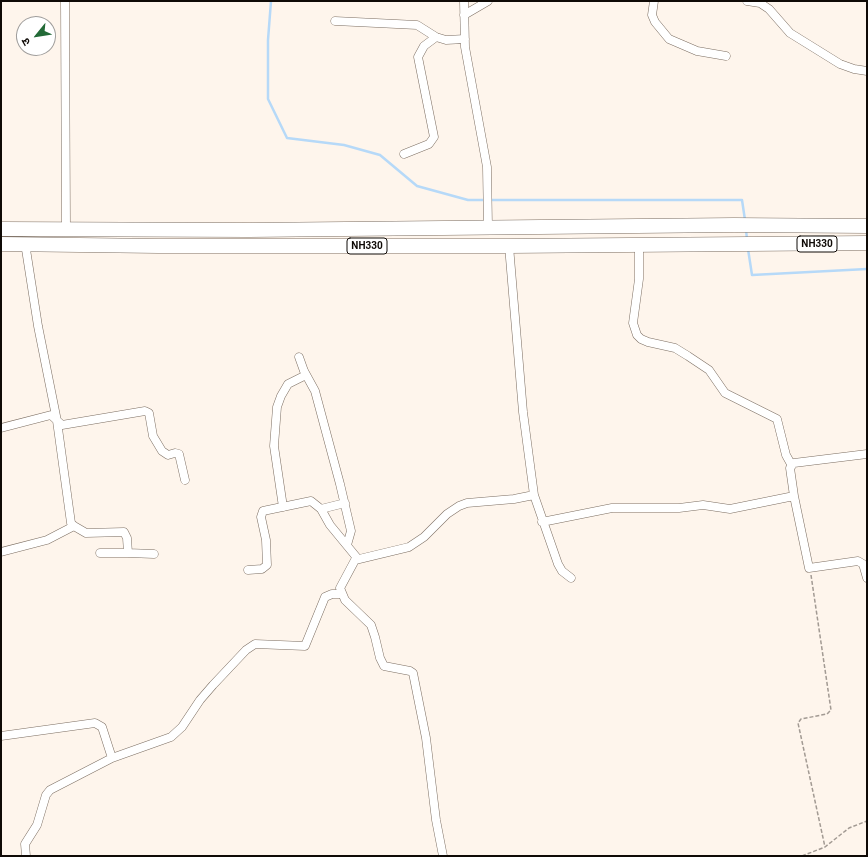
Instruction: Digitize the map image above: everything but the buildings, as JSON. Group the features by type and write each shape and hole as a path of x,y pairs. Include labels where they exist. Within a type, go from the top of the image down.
{"highway":[{"name":"NH330","path":"1,229 241,230 734,225 867,226"},
{"name":"NH330","path":"1,244 25,243 166,246 639,246 867,243"}],"street":[{"path":"65,1 66,229"},
{"path":"464,1 465,39 473,93 487,167 488,227"},
{"path":"464,15 488,1"},
{"path":"654,1 652,15 655,22 669,39 697,51 726,56"},
{"path":"747,1 760,3 769,9 790,33 840,64 854,69 867,71"},
{"path":"335,21 417,25 436,37 446,40 465,39"},
{"path":"404,154 429,144 434,137 418,57 424,46 436,37"},
{"path":"25,243 38,326 57,421 72,523 74,526 86,533 124,532 127,538 128,553"},
{"path":"508,246 523,412 534,495 542,522 558,564 562,571 571,578"},
{"path":"639,246 639,279 633,323 637,335 641,339 675,348 709,370 725,394 776,419 786,454 791,464 790,472 794,496 809,568 858,561 863,564 867,578"},
{"path":"298,357 315,391 351,531 347,545"},
{"path":"283,507 274,446 277,407 280,396 288,384 306,375"},
{"path":"1,428 51,415 62,425 148,412 154,439 165,454 179,454 185,480"},
{"path":"791,464 867,454"},
{"path":"443,856 426,738 413,674 410,671 384,666 380,658 376,637 371,625 341,594 341,582 351,564 358,559 408,547 424,538 447,514 458,506 467,503 514,499 534,495"},
{"path":"542,522 612,508 678,508 703,506 730,509 794,496"},
{"path":"248,570 262,569 267,565 266,540 262,518 263,511 311,501 321,509 330,526 358,559"},
{"path":"321,509 344,503"},
{"path":"1,552 47,540 74,526"},
{"path":"100,553 154,554"},
{"path":"26,856 25,844 37,825 46,795 57,786 112,758 165,740 177,733 213,685 235,661 252,646 258,644 305,646 325,597 332,594 341,594"},
{"path":"1,736 95,723 102,727 112,758"}],"path":[{"path":"809,568 817,606 831,710 827,714 801,719 798,723 825,847"},
{"path":"802,856 825,847 849,828 867,821"}],"waterway":[{"path":"271,1 268,40 268,99 287,138 344,145 380,155 417,186 468,200 742,200 745,220"},
{"path":"746,229 747,240"},
{"path":"748,249 752,275 867,269"}]}
